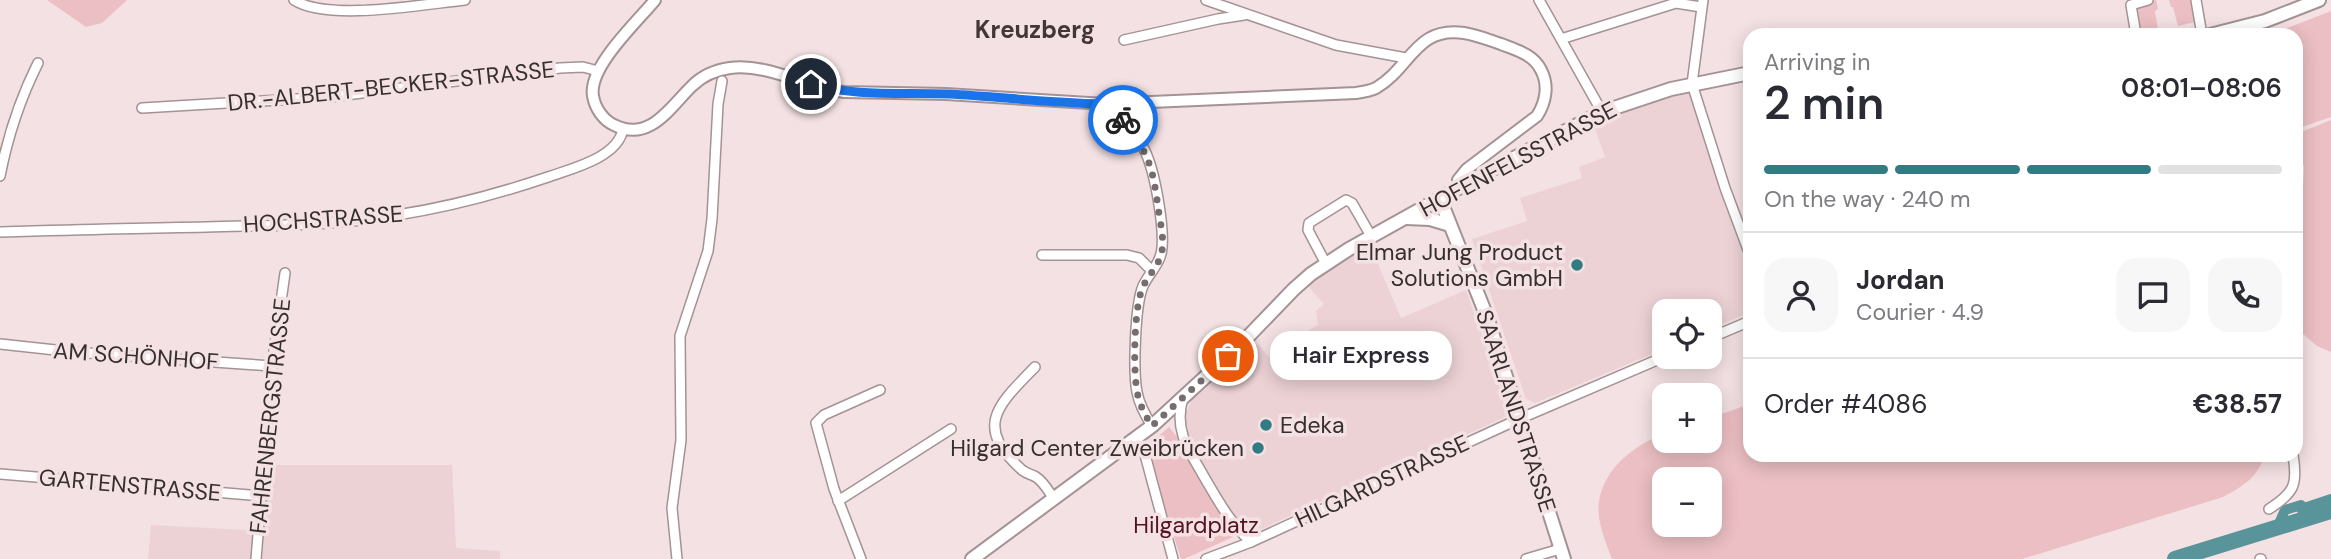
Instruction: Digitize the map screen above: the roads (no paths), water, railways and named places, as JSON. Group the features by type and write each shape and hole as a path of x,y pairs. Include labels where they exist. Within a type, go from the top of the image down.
{"main road":[{"path":"2238,28 2265,21 2319,0"},
{"name":"HOFENFELSSTRASSE","path":"972,559 1152,426 1239,346 1294,289 1326,264 1458,188 1602,112 1692,84 1743,73"},
{"name":"SAARLANDSTRASSE","path":"1440,199 1487,317 1562,554"},
{"path":"1406,218 1432,219 1450,225"}],"street":[{"path":"295,0 312,8 355,10 465,0"},
{"path":"655,0 598,71 593,88 596,106 605,120 623,129 635,130 653,125 701,79 711,73 732,68 760,69 844,92 946,94 1114,104 1356,93 1378,87 1419,45 1434,36 1451,32 1464,33 1526,54 1542,73 1545,95 1537,116 1467,169 1458,180 1458,188"},
{"path":"1206,0 1336,44 1406,58"},
{"path":"1539,0 1602,112"},
{"path":"2135,28 2131,5 2148,0"},
{"path":"2196,0 2201,28"},
{"path":"1561,38 1676,3 1702,3 1692,84 1743,236"},
{"path":"1124,40 1249,14"},
{"path":"0,176 14,117 38,63"},
{"name":"DR.-ALBERT-BECKER-STRASSE","path":"142,108 330,97 560,68 583,67 598,71"},
{"path":"677,559 673,508 681,440 680,336 708,251 722,81"},
{"path":"1114,104 1143,147 1153,171 1163,243 1161,258 1143,286 1140,297 1136,378 1140,404 1152,426"},
{"name":"HOCHSTRASSE","path":"0,232 293,225 396,216 480,198 561,173 611,149 621,139 623,129"},
{"path":"1326,264 1308,230 1309,223 1346,200 1352,203 1371,236"},
{"path":"1042,254 1116,253 1139,258 1153,271"},
{"name":"FAHRENBERGSTRASSE","path":"256,559 272,366 285,274"},
{"path":"1722,333 1743,324"},
{"name":"AM SCHÖNHOF","path":"0,344 51,351 272,366"},
{"name":"HILGARDSTRASSE","path":"1206,559 1251,542 1519,419 1652,362"},
{"path":"1035,367 998,408 996,437 1004,453 1026,473 1040,480 1054,499"},
{"path":"861,559 838,501 816,424 824,415 880,390"},
{"path":"1183,398 1180,411 1186,446 1229,518 1251,542"},
{"path":"838,501 951,429"},
{"path":"1135,439 1144,451 1173,559"},
{"path":"2269,509 2288,497 2295,472 2294,462"},
{"name":"GARTENSTRASSE","path":"0,474 261,496"},
{"path":"1526,559 1562,554"}],"waterway":[{"path":"2277,528 2285,510 2301,505 2301,509 2331,499"},
{"path":"2175,559 2331,511"}],"place":[{"name":"Elmar Jung Product Solutions GmbH","path":"1577,265"},
{"name":"Hair Express","path":"1228,356"},
{"name":"Edeka","path":"1266,425"},
{"name":"Hilgard Center Zweibrücken","path":"1258,448"}],"district":[{"name":"Kreuzberg","path":"1035,29"}],"park label":[{"name":"Hilgardplatz","path":"1196,525"}]}
